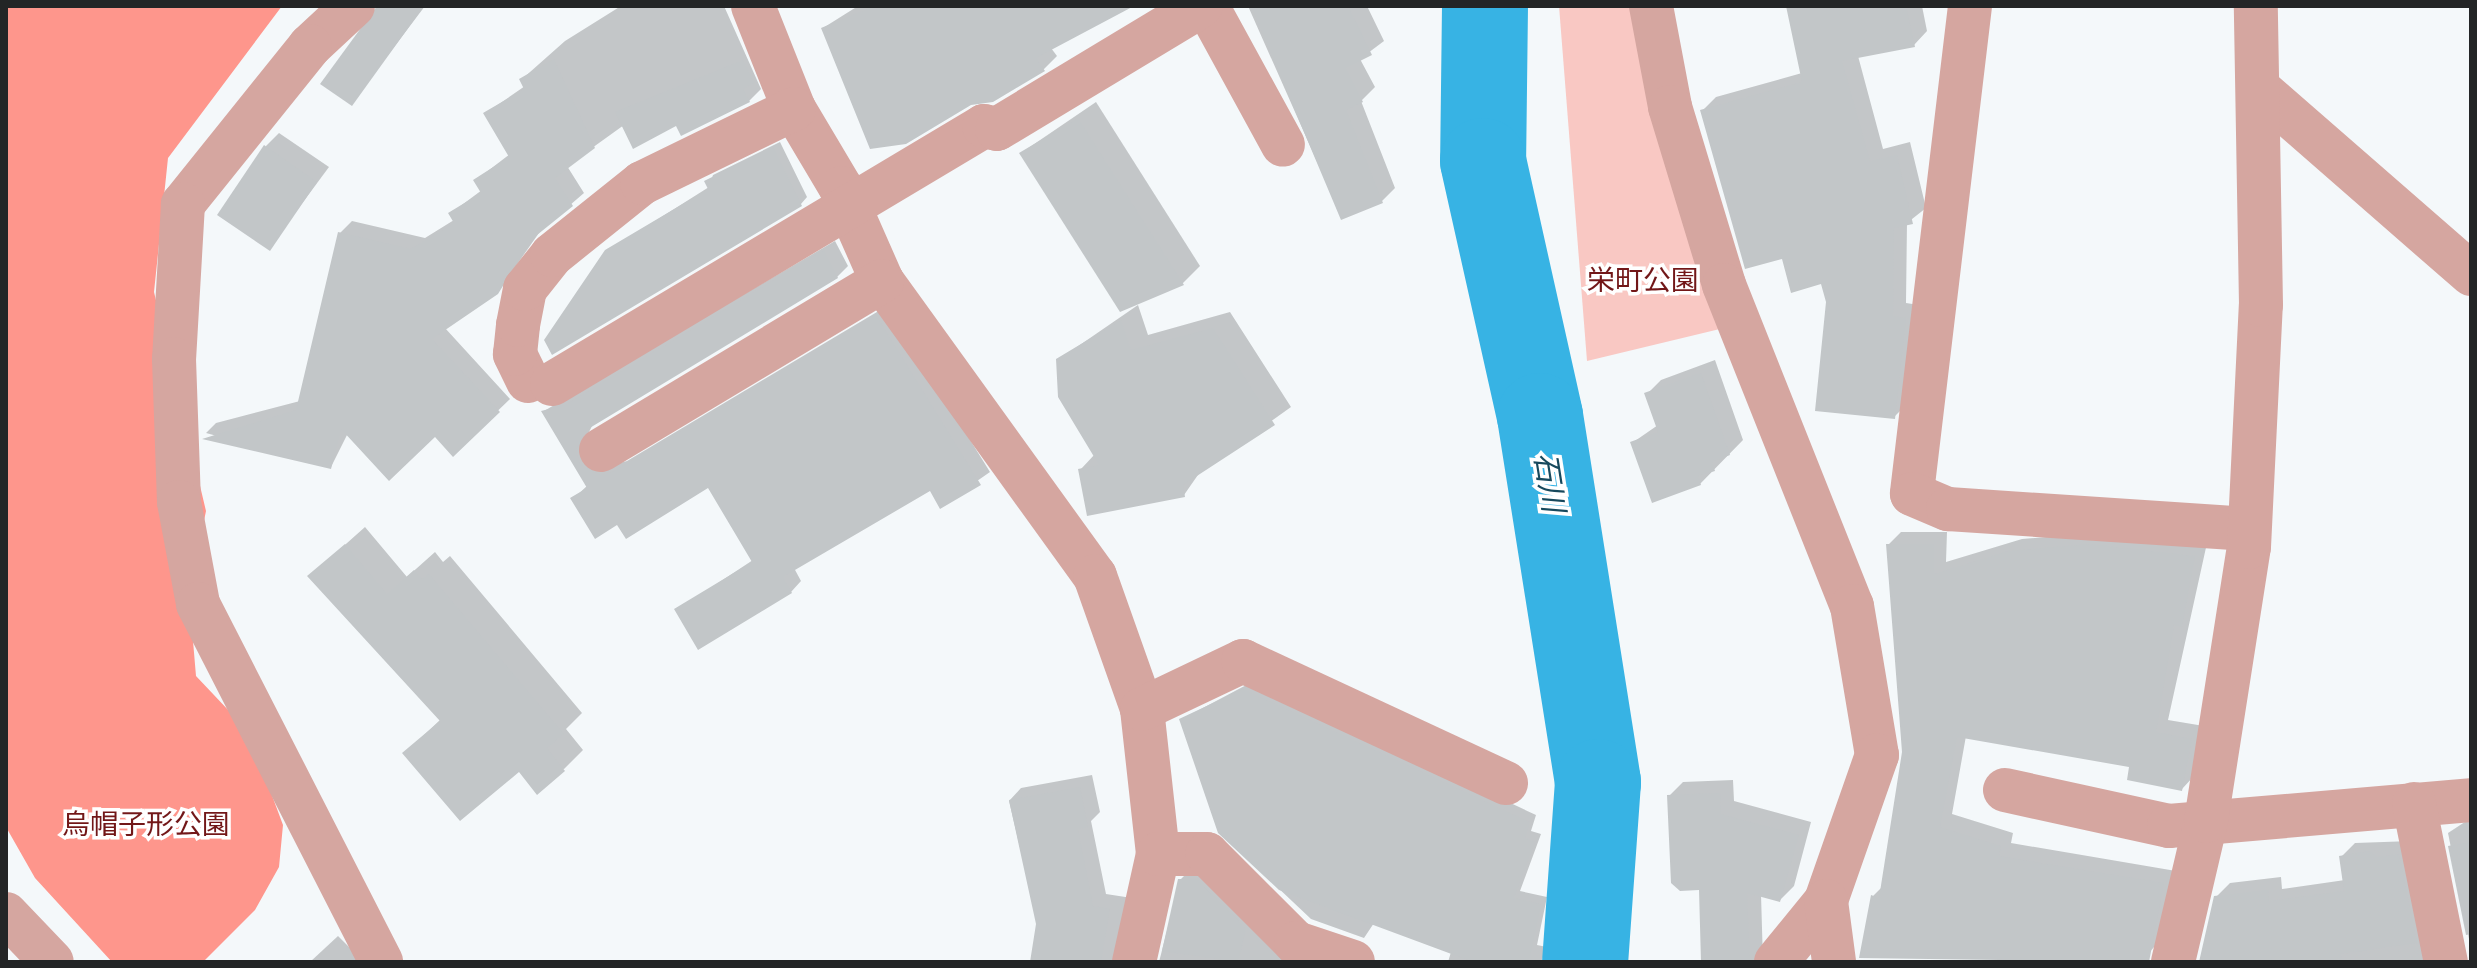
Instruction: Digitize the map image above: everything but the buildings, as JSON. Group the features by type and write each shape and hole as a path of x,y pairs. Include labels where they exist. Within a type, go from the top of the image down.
{"street":[{"path":"353,6 310,46 183,204 174,359 179,502 198,604 381,962"},
{"path":"753,6 794,109 882,281 1095,576 1142,709 1158,854 1134,962"},
{"path":"794,109 642,183 552,255 525,289 515,354 540,383 1201,6"},
{"path":"1207,6 1283,145"},
{"path":"1651,6 1670,107 1724,285 1852,606 1877,755 1826,901 1776,962"},
{"path":"1970,6 1912,494 1948,509 2248,529"},
{"path":"2173,962 2206,821 2248,529 2261,305 2256,6"},
{"path":"2258,88 2471,274"},
{"path":"601,450 882,281"},
{"path":"1142,709 1243,661 1506,783"},
{"path":"2005,790 2169,826 2471,800"},
{"path":"2414,804 2446,962"},
{"path":"1158,854 1207,854 1296,943 1353,962"},
{"path":"1826,901 1834,962"},
{"path":"6,914 52,962"}],"green space":[{"name":"烏帽子形公園","path":"6,6 282,6 168,158 154,292 206,511 189,594 196,676 248,731 283,825 279,867 255,910 203,962 112,962 35,878 6,827"},
{"name":"栄町公園","path":"1559,6 1636,6 1724,328 1587,361"}],"waterway":[{"name":"石川","path":"1485,6 1483,161 1540,416 1598,782 1585,962"}]}
